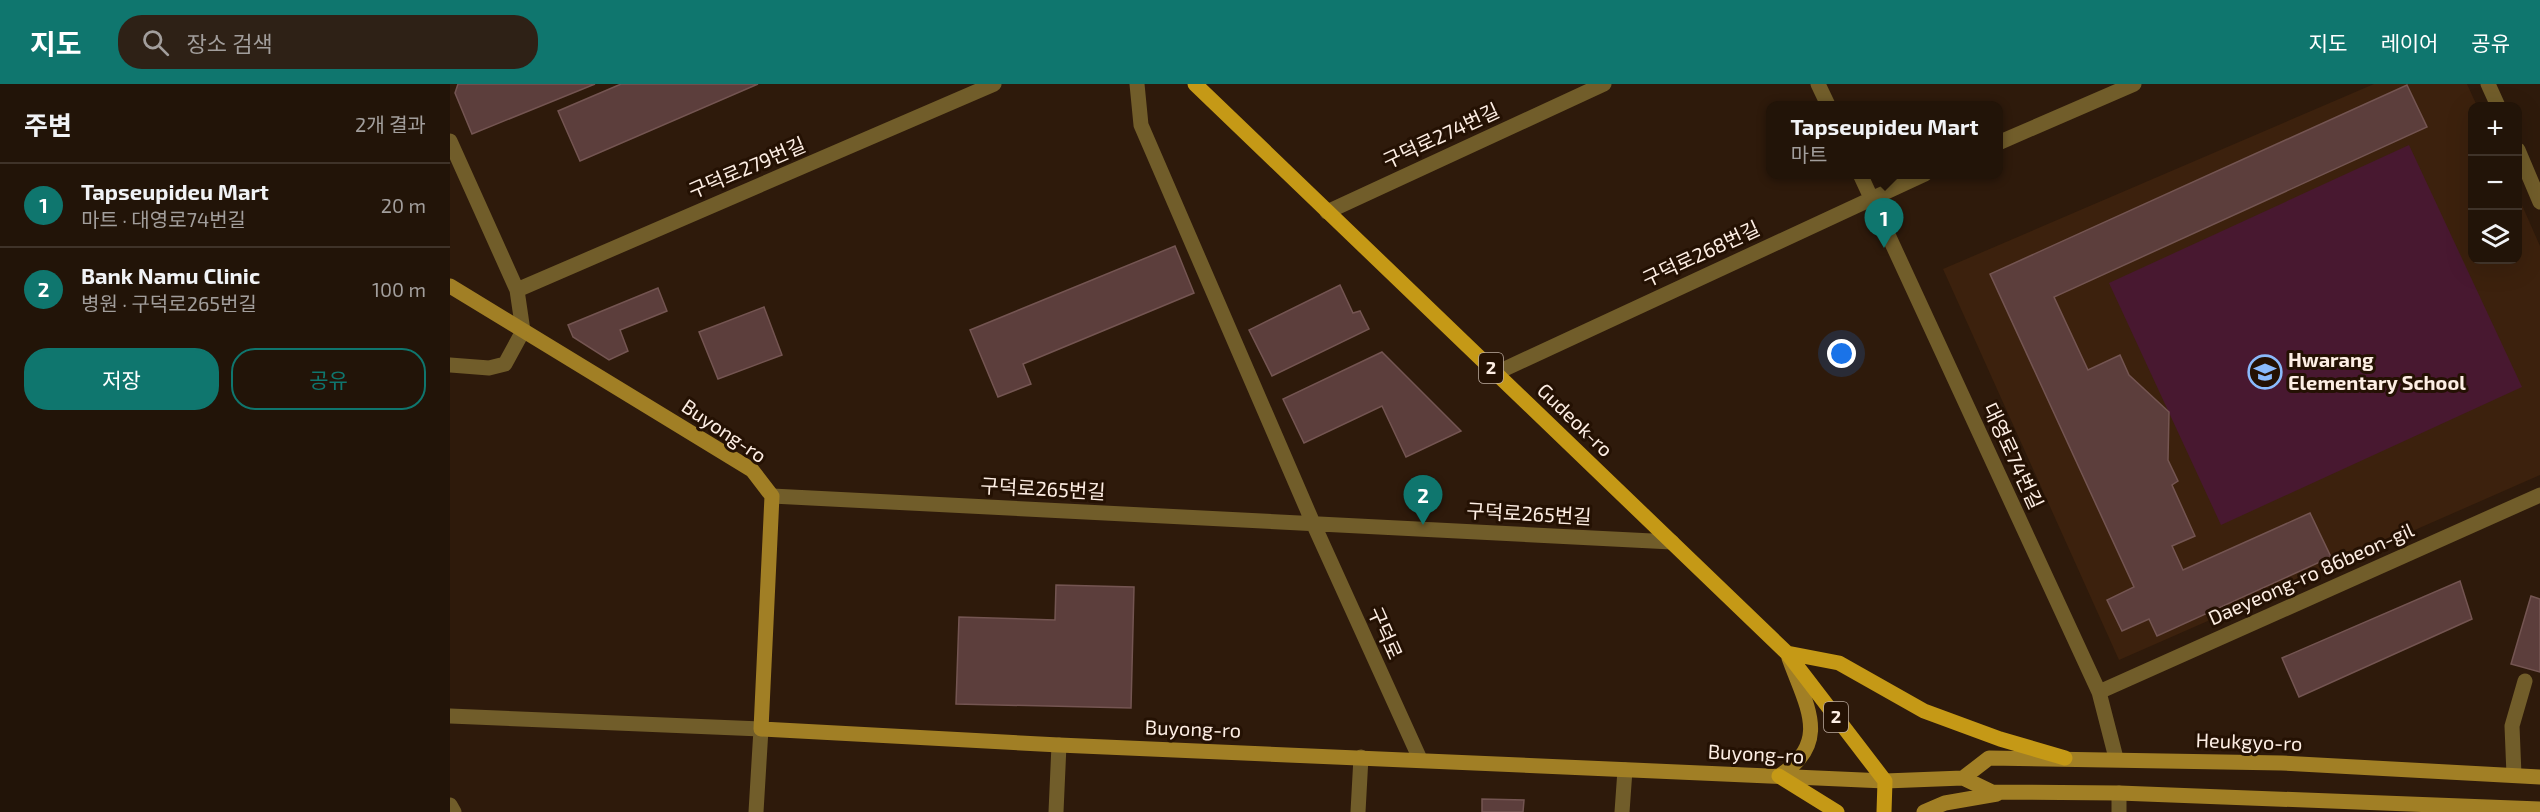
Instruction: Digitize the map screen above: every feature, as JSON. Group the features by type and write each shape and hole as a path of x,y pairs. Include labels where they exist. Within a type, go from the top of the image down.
{"main road":[{"name":"Gudeok-ro","path":"1195,84 1787,653 1885,781"},
{"name":"Buyong-ro","path":"450,285 752,470 772,496"},
{"path":"760,729 772,496"},
{"path":"1787,653 1839,663 1924,711 2000,740 2064,758"},
{"path":"1787,653 1811,717 1810,744 1797,765 1779,776 1837,812"},
{"name":"Buyong-ro","path":"760,729 1059,745 1885,781"},
{"name":"Heukgyo-ro","path":"1963,778 1989,758 2116,758 2282,763 2540,777"},
{"path":"1884,812 1885,781 1963,778 1992,792 2120,793 2384,807 2540,809"},
{"path":"1924,812 1945,803 2007,792"}],"street":[{"name":"구덕로279번길","path":"517,290 994,84"},
{"path":"1137,84 1141,125 1313,524"},
{"name":"구덕로274번길","path":"1327,212 1604,84"},
{"path":"1818,84 1826,101"},
{"path":"2003,141 2134,84"},
{"path":"2488,84 2496,102"},
{"path":"450,141 517,290 524,331 505,364 489,368 450,365"},
{"path":"2520,156 2540,202"},
{"name":"대영로74번길","path":"1862,179 2099,692 2116,758"},
{"name":"구덕로268번길","path":"1496,373 1914,179"},
{"name":"Daeyeong-ro 86beon-gil","path":"2099,692 2540,495"},
{"name":"구덕로265번길","path":"772,496 1672,542"},
{"name":"구덕로","path":"1313,524 1420,759"},
{"path":"2514,775 2512,726 2525,681"},
{"name":"Buyong-ro","path":"450,716 760,729"},
{"path":"756,812 760,729"},
{"path":"1056,812 1059,745"},
{"path":"1358,812 1361,757"},
{"path":"1622,812 1625,770"},
{"path":"2119,812 2120,793"},
{"path":"450,805 454,812"}],"shaded area":[{"name":"Hwarang Elementary School","path":"2374,84 2467,84 2475,102 2468,102 2468,264 2522,264 2522,205 2540,246 2540,475 2119,660 1943,269"},
{"path":"2409,145 2522,387 2221,525 2109,283"}],"building":[{"path":"458,84 595,84 472,134 455,93"},
{"path":"621,84 758,84 580,161 558,111"},
{"path":"2407,85 2427,127 2054,297 2088,370 2120,355 2129,375 2169,412 2168,460 2178,481 2172,485 2195,536 2172,546 2183,570 2310,513 2331,557 2157,636 2149,619 2122,631 2107,600 2134,587 1990,274"},
{"path":"1175,246 1194,293 1023,364 1031,384 998,397 970,330"},
{"path":"1340,285 1353,313 1360,311 1369,329 1272,376 1249,330"},
{"path":"658,288 667,311 620,330 628,351 609,360 573,337 568,325"},
{"path":"764,307 782,355 718,379 699,332"},
{"path":"1382,352 1461,431 1406,457 1382,406 1304,443 1283,399"},
{"path":"2460,581 2472,619 2299,697 2282,658"},
{"path":"1056,585 1134,587 1131,708 956,704 959,617 1055,620"},
{"path":"2531,596 2540,599 2540,672 2511,664"},
{"path":"1482,799 1524,800 1523,812 1482,812"}],"place":[{"name":"Tapseupideu Mart","path":"1884,248"},
{"name":"Hwarang Elementary School","path":"2265,372"},
{"name":"Bank Namu Clinic","path":"1423,525"}]}
